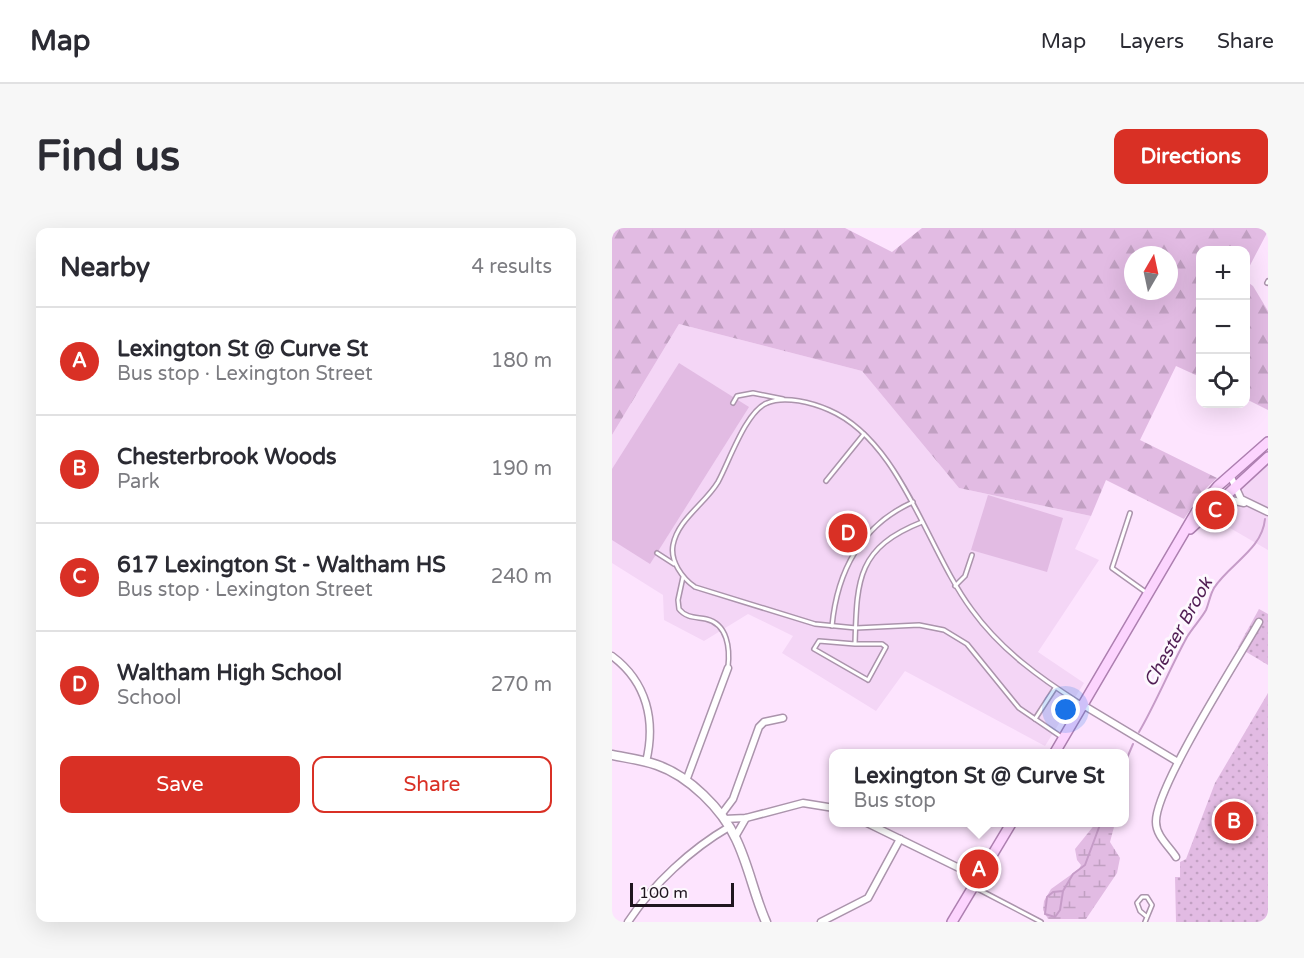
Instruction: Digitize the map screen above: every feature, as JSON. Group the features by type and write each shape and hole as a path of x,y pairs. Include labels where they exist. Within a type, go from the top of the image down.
{"main road":[{"path":"1056,749 1196,512 1230,476 1268,442"},
{"path":"1179,543 1221,498 1268,457"},
{"path":"952,922 1009,827"}],"street":[{"path":"1230,476 1241,500 1249,505"},
{"path":"1221,498 1268,512"},
{"path":"1176,857 1158,833 1156,819 1178,762 1259,622"},
{"path":"612,656 636,681 649,711 651,739 646,762"},
{"path":"686,781 728,668"},
{"path":"1083,705 1178,762"},
{"path":"628,922 660,882 709,840 725,820 759,727 764,722 783,718"},
{"path":"612,755 658,765 686,781 725,820 735,837 766,922"},
{"path":"725,820 746,818 803,803 829,807"},
{"path":"735,837 746,818"},
{"path":"875,827 961,869 976,883"},
{"path":"821,922 868,898 900,839"}],"lane":[{"path":"733,403 737,396 745,393 788,400 830,410 864,434 895,472 913,502 955,586 992,634 1014,656 1055,688 1083,705"},
{"path":"788,400 768,402 750,418 716,485 677,533 673,553 676,565 683,577 695,587 795,619 856,628 933,626 956,636 967,644 1004,693 1035,720 1063,738"},
{"path":"826,481 864,434"},
{"path":"832,626 837,590 843,571 856,550 869,532 885,517 913,502"},
{"path":"1130,513 1112,568 1148,594"},
{"path":"855,644 857,590 869,559 888,538 922,522"},
{"path":"657,553 676,565"},
{"path":"955,586 966,576 972,555"},
{"path":"683,577 678,600 679,609 688,616 712,621 721,630 729,648 728,668"},
{"path":"819,641 855,644 882,644 886,647 868,680 814,649 819,641"},
{"path":"1035,720 1055,688"},
{"path":"976,883 1041,922"},
{"path":"1145,922 1152,901 1150,898 1142,897 1138,908 1146,916"}],"shaded area":[{"path":"679,324 862,371 959,488 1091,516 1075,549 1099,560 1038,652 1084,683 1045,746 905,671 876,711 782,653 793,636 748,614 704,641 664,620 663,595 612,563 612,435"},
{"path":"1268,465 1268,550 1211,517"}],"green space":[{"path":"612,228 845,228 892,252 922,228 1268,228 1250,265 1250,246 1196,246 1196,375 1176,366 1140,440 1217,478 1201,493 1184,519 1106,480 1091,516 959,488 862,371 679,324 612,435"},
{"path":"1250,284 1268,311 1268,410 1250,401"},
{"path":"679,363 749,407 650,564 612,540 612,469"},
{"path":"988,495 1063,518 1047,572 971,550"},
{"path":"1259,609 1268,614 1268,665 1238,647"},
{"path":"1268,693 1268,922 1176,922 1175,877 1180,877 1180,862 1186,859 1215,783"},
{"path":"1093,827 1114,827 1110,842 1120,858 1117,873 1086,919 1048,919 1043,910 1044,901 1051,889 1079,869 1081,865 1077,860 1075,849"}],"waterway":[{"name":"Chester Brook","path":"1139,732 1187,637 1206,610 1211,593 1220,579 1252,548 1263,530 1265,519"},
{"name":"Chester Brook","path":"1129,753 1133,744"},
{"name":"Chester Brook","path":"1063,891 1073,874 1085,865 1099,827"},
{"name":"Chester Brook","path":"1063,891 1060,910 1055,917 1045,914 1047,897 1053,892 1063,891"}],"place":[{"name":"617 Lexington St - Waltham HS","path":"1215,510"},
{"name":"Waltham High School","path":"848,533"},
{"name":"Chesterbrook Woods","path":"1234,821"},
{"name":"Lexington St @ Curve St","path":"979,869"}]}
